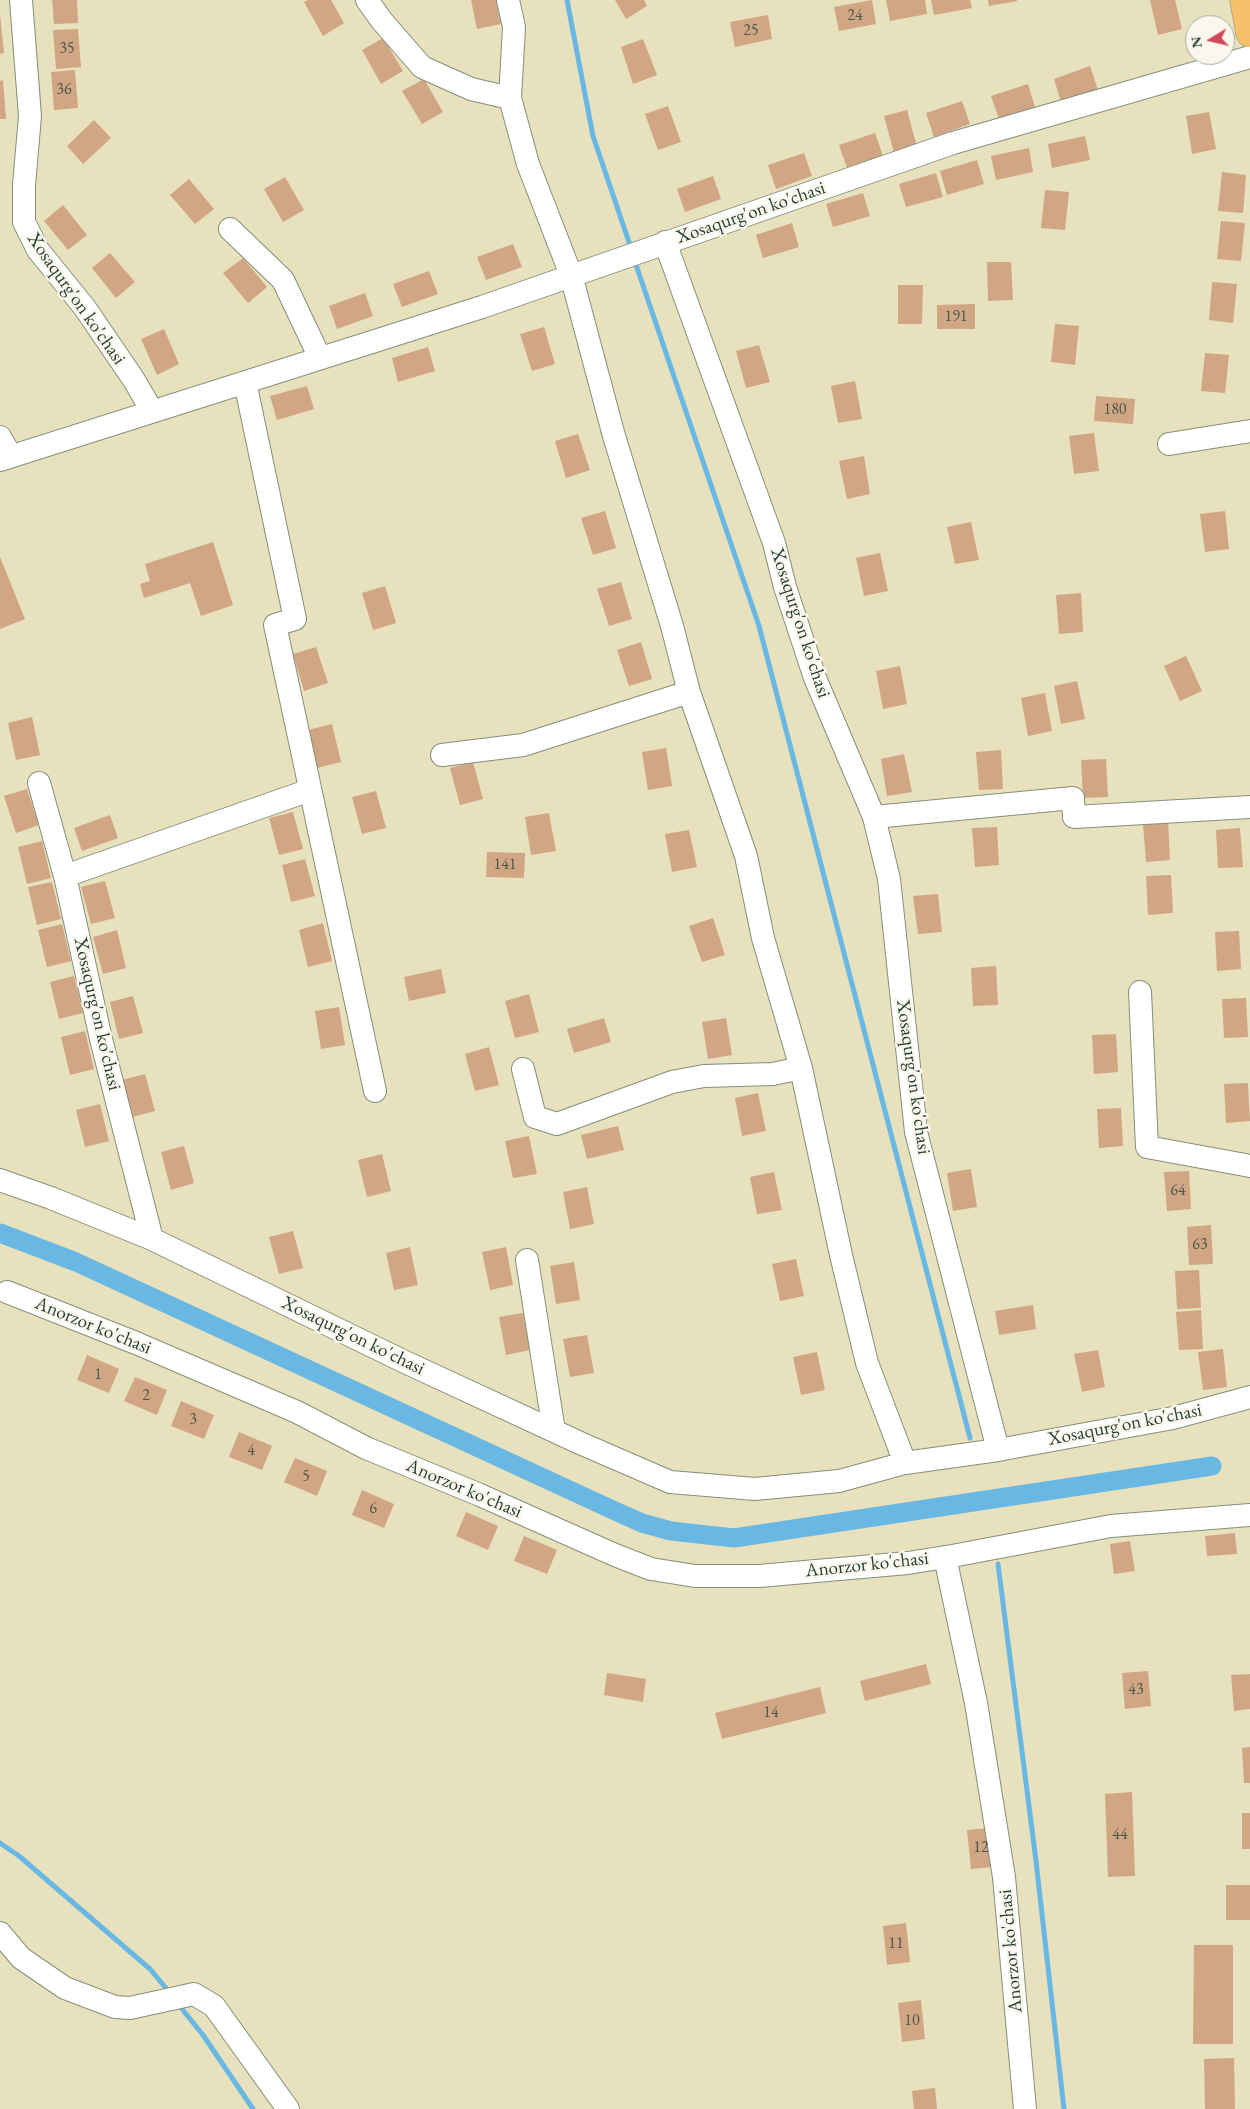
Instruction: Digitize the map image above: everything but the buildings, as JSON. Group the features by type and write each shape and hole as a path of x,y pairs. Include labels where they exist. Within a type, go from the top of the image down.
{"highway":[{"path":"1244,0 1250,33"}],"street":[{"name":"Xosaqurg'on ko'chasi","path":"21,0 30,116 24,185 24,222 38,250 84,308 134,380 152,411"},
{"path":"367,0 422,68 472,89 510,98"},
{"path":"508,0 514,27 510,98 528,164 571,275 614,436 672,626 689,692 746,856 764,938 801,1068 841,1255 868,1363 905,1463"},
{"name":"Xosaqurg'on ko'chasi","path":"998,1450 916,1132 889,880 874,817 815,678 784,587 774,543 665,242 953,143 1250,57"},
{"path":"230,230 283,280 320,358"},
{"path":"0,437 6,458 472,310 665,242"},
{"path":"245,382 295,619 275,625 375,1091"},
{"path":"1169,444 1250,431"},
{"path":"442,755 523,745 689,692"},
{"name":"Xosaqurg'on ko'chasi","path":"39,783 65,876 102,1039 152,1239"},
{"path":"65,876 310,790"},
{"path":"874,817 1073,798 1074,817 1250,807"},
{"path":"1140,992 1147,1147 1250,1166"},
{"path":"523,1069 535,1117 557,1124 672,1082 704,1076 773,1074 801,1068"},
{"name":"Xosaqurg'on ko'chasi","path":"0,1180 51,1198 152,1239 405,1362 670,1482 755,1489 839,1481 905,1463 998,1450 1173,1418 1250,1397"},
{"path":"527,1260 554,1431"},
{"name":"Anorzor ko'chasi","path":"6,1292 136,1343 297,1412 366,1448 651,1568 695,1576 759,1576 908,1563 1111,1526 1250,1515"},
{"name":"Anorzor ko'chasi","path":"945,1557 976,1704 1004,1877 1026,2109"},
{"path":"0,1933 21,1958 65,1988 115,2007 130,2008 194,1994 214,2006 288,2109"}],"waterway":[{"path":"567,0 593,136 631,248"},
{"path":"634,259 759,626 970,1438"},
{"path":"0,1233 76,1262 642,1523 671,1531 734,1538 1212,1466"},
{"path":"998,1564 1036,1861 1064,2109"},
{"path":"0,1843 19,1856 150,1969 170,1993"},
{"path":"178,2004 203,2035 253,2109"}]}
